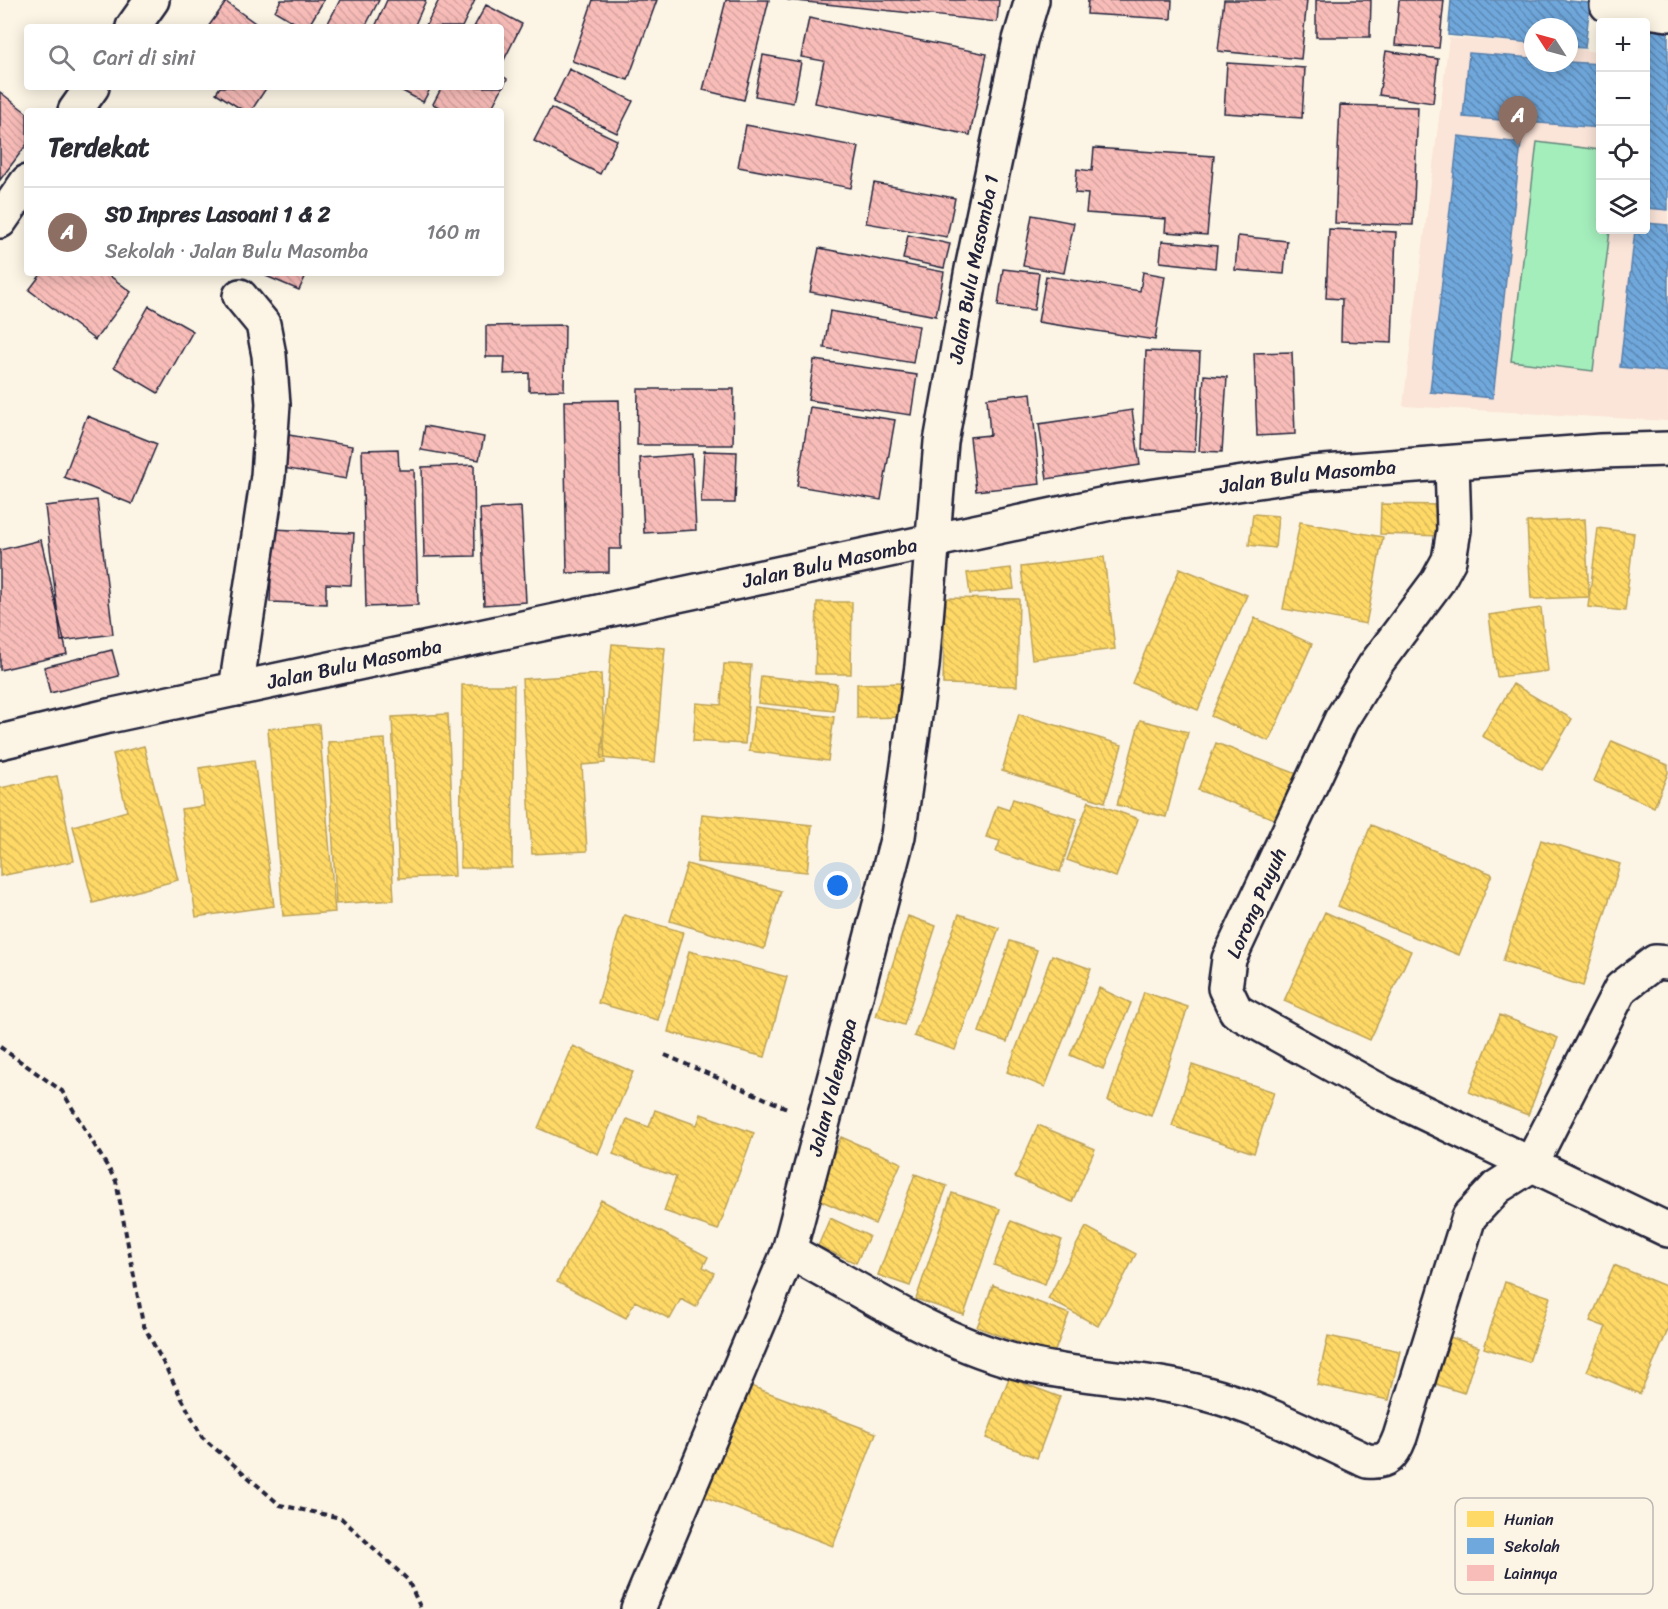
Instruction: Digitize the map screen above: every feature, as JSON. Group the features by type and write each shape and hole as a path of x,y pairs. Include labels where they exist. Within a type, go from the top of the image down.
{"street":[{"path":"135,24 151,0"},
{"name":"Jalan Bulu Masomba 1","path":"933,540 941,442 970,281 1020,40 1032,0"},
{"path":"1607,5 1668,14"},
{"path":"77,108 90,90"},
{"path":"0,221 24,186"},
{"path":"236,689 268,476 273,404 269,355 263,324 240,296"},
{"name":"Jalan Bulu Masomba","path":"0,742 104,717 1115,502 1288,476 1668,448"},
{"name":"Lorong Puyuh","path":"1452,463 1454,530 1449,560 1437,582 1375,665 1341,720 1229,959 1225,988 1236,1011 1384,1094 1530,1166 1668,1230"},
{"name":"Jalan Valengapa","path":"638,1609 789,1251 898,836 922,666 933,540"},
{"path":"789,1251 938,1331 1009,1360 1084,1376 1157,1383 1203,1393 1234,1402 1367,1461 1380,1462 1392,1455 1400,1437 1469,1217 1497,1187 1530,1166 1621,988 1655,962 1668,963"}],"path":[{"path":"0,1047 62,1091 116,1181 143,1324 202,1437 280,1505 341,1518 408,1580 421,1609"},
{"path":"665,1056 823,1124"}],"shaded area":[{"path":"1668,20 1668,421 1403,406 1449,38 1524,42 1524,72 1578,72 1578,49 1596,52 1596,234 1650,234 1650,22"}],"green space":[{"path":"1537,142 1596,149 1596,234 1610,234 1593,371 1511,361"}],"building: Hunian":[{"path":"1381,504 1444,505 1442,536 1380,534"},
{"path":"1253,514 1278,516 1275,548 1249,545"},
{"path":"1585,519 1589,597 1531,599 1527,522"},
{"path":"1300,522 1383,537 1366,624 1283,609"},
{"path":"1598,528 1634,533 1625,611 1588,607"},
{"path":"1104,557 1115,649 1032,659 1021,567"},
{"path":"1011,568 1014,589 970,594 967,573"},
{"path":"1180,568 1247,595 1198,710 1132,683"},
{"path":"945,598 1019,599 1017,686 943,684"},
{"path":"817,602 852,602 851,674 815,674"},
{"path":"1541,608 1548,671 1497,677 1489,615"},
{"path":"1255,618 1312,644 1269,741 1211,716"},
{"path":"612,644 665,648 655,763 601,758"},
{"path":"724,664 751,665 745,744 693,741 696,703 721,705"},
{"path":"601,674 605,763 582,765 587,851 532,854 522,679"},
{"path":"761,676 837,684 834,711 758,703"},
{"path":"902,683 903,717 857,718 857,684"},
{"path":"1513,684 1572,719 1542,770 1482,736"},
{"path":"462,685 514,685 512,868 460,868"},
{"path":"755,707 834,717 828,761 749,751"},
{"path":"448,714 455,876 399,878 392,717"},
{"path":"1019,714 1122,745 1105,802 1002,771"},
{"path":"1140,720 1188,732 1166,817 1117,805"},
{"path":"319,724 335,912 283,916 268,729"},
{"path":"385,739 394,900 336,904 328,742"},
{"path":"1612,741 1668,765 1668,773 1654,807 1594,781"},
{"path":"1216,743 1297,774 1280,821 1198,790"},
{"path":"144,746 178,880 93,903 73,826 127,811 113,754"},
{"path":"254,760 274,906 196,917 181,809 204,806 199,768"},
{"path":"57,776 74,861 0,876 0,788"},
{"path":"1013,799 1077,819 1060,872 996,852 1000,841 986,837 997,806 1009,810"},
{"path":"1089,801 1138,819 1116,877 1067,860"},
{"path":"702,814 812,825 807,872 697,862"},
{"path":"1371,825 1492,874 1459,955 1338,906"},
{"path":"1541,840 1620,864 1583,986 1503,961"},
{"path":"687,864 781,891 764,949 670,921"},
{"path":"1325,912 1411,951 1370,1040 1284,1001"},
{"path":"959,914 999,928 955,1050 914,1036"},
{"path":"624,915 683,932 658,1020 598,1003"},
{"path":"908,916 936,926 904,1025 876,1016"},
{"path":"1010,941 1037,950 1007,1042 979,1032"},
{"path":"689,951 787,977 765,1057 668,1032"},
{"path":"1052,955 1091,969 1045,1087 1007,1072"},
{"path":"1099,988 1131,1003 1103,1069 1070,1055"},
{"path":"1144,992 1188,1007 1151,1116 1108,1101"},
{"path":"1500,1015 1558,1038 1528,1115 1469,1092"},
{"path":"573,1046 633,1072 598,1154 538,1128"},
{"path":"1192,1065 1274,1092 1254,1153 1172,1126"},
{"path":"655,1110 697,1125 701,1114 754,1133 718,1230 664,1211 676,1177 613,1154 627,1119 649,1127"},
{"path":"1038,1125 1095,1149 1072,1202 1015,1177"},
{"path":"841,1137 901,1163 875,1224 815,1198"},
{"path":"915,1174 947,1186 910,1286 878,1275"},
{"path":"952,1193 1000,1209 964,1315 916,1299"},
{"path":"601,1200 708,1257 703,1267 714,1273 696,1307 681,1299 670,1319 635,1301 626,1318 557,1282"},
{"path":"830,1218 869,1236 856,1263 818,1246"},
{"path":"1011,1221 1062,1240 1045,1284 994,1265"},
{"path":"1086,1227 1136,1254 1098,1326 1048,1299"},
{"path":"1614,1265 1668,1287 1668,1330 1640,1394 1587,1371 1606,1327 1590,1321"},
{"path":"1505,1282 1550,1297 1529,1362 1484,1348"},
{"path":"993,1285 1069,1314 1053,1356 977,1327"},
{"path":"1441,1334 1479,1347 1464,1393 1426,1381"},
{"path":"1328,1336 1400,1351 1389,1400 1317,1385"},
{"path":"1009,1378 1060,1397 1037,1458 986,1438"},
{"path":"748,1385 876,1433 833,1546 705,1497"}],"building: Sekolah":[{"path":"1451,0 1560,0 1590,3 1585,48 1578,48 1578,18 1524,18 1524,42 1448,35"},
{"path":"1650,24 1668,25 1668,210 1650,208"},
{"path":"1469,53 1524,57 1524,72 1578,72 1578,63 1596,64 1596,128 1463,117"},
{"path":"1458,136 1521,143 1493,398 1430,392"},
{"path":"1650,223 1668,225 1668,372 1620,367 1635,234 1650,234"}],"building: Lainnya":[{"path":"281,0 324,0 310,24 297,24 275,11"},
{"path":"340,0 379,0 367,24 328,24"},
{"path":"387,0 426,0 415,24 376,24"},
{"path":"439,0 475,0 463,24 427,24"},
{"path":"593,0 657,0 628,80 572,61"},
{"path":"726,0 769,0 744,100 703,90"},
{"path":"787,0 999,0 997,22"},
{"path":"1088,0 1172,0 1171,19 1087,14"},
{"path":"1224,0 1307,0 1301,59 1218,51"},
{"path":"1316,0 1371,0 1370,37 1316,37"},
{"path":"1399,0 1444,0 1439,48 1395,45"},
{"path":"226,2 255,23 254,24 210,24"},
{"path":"486,5 522,24 504,60 504,24 476,24"},
{"path":"809,18 987,54 970,135 815,103 824,61 801,57"},
{"path":"1386,51 1438,59 1433,103 1379,95"},
{"path":"763,55 801,62 793,103 755,96"},
{"path":"1227,63 1305,68 1302,118 1224,113"},
{"path":"569,69 633,101 617,133 553,102"},
{"path":"218,90 265,90 253,108 239,108 216,93"},
{"path":"401,90 429,90 423,102"},
{"path":"440,90 501,90 492,108 440,108 433,104"},
{"path":"0,92 24,111 24,148 0,180"},
{"path":"1340,105 1418,107 1413,225 1335,223"},
{"path":"551,108 617,140 600,174 534,141"},
{"path":"746,125 859,147 851,188 738,167"},
{"path":"1094,148 1214,156 1207,235 1165,232 1166,219 1086,213 1088,194 1075,193 1077,169 1092,171"},
{"path":"874,183 955,198 947,237 866,223"},
{"path":"1032,215 1074,223 1064,273 1023,266"},
{"path":"1329,229 1396,232 1392,343 1341,341 1342,299 1326,298"},
{"path":"908,235 950,244 944,268 903,259"},
{"path":"1238,236 1287,241 1284,274 1235,270"},
{"path":"1162,241 1217,246 1215,268 1160,262"},
{"path":"819,248 944,272 936,316 810,292"},
{"path":"1003,269 1039,273 1034,310 998,306"},
{"path":"1143,272 1165,276 1155,340 1038,322 1046,276 1140,291"},
{"path":"40,276 110,276 131,292 95,340 29,290"},
{"path":"266,276 306,276 299,290"},
{"path":"149,306 193,331 158,393 114,367"},
{"path":"830,311 919,326 913,363 824,348"},
{"path":"565,325 564,390 529,391 529,373 504,374 505,357 486,357 486,326"},
{"path":"1146,351 1200,353 1195,452 1142,450"},
{"path":"1292,352 1295,434 1257,436 1254,353"},
{"path":"814,360 917,375 911,415 808,400"},
{"path":"1204,375 1227,377 1222,452 1199,451"},
{"path":"638,389 734,389 733,445 637,445"},
{"path":"1031,393 1040,484 976,491 970,437 990,435 987,398"},
{"path":"619,400 621,549 609,549 609,572 567,573 564,401"},
{"path":"810,407 895,420 881,500 797,486"},
{"path":"1132,410 1140,465 1047,479 1039,424"},
{"path":"87,416 157,444 132,504 64,477"},
{"path":"425,426 484,437 479,460 421,450"},
{"path":"289,435 352,446 346,479 283,468"},
{"path":"398,449 399,470 414,470 418,605 366,607 362,450"},
{"path":"704,451 737,452 735,503 701,503"},
{"path":"692,454 696,530 644,533 640,458"},
{"path":"474,465 475,556 424,557 422,467"},
{"path":"97,500 113,634 61,641 45,506"},
{"path":"521,507 526,602 484,605 480,509"},
{"path":"273,529 354,533 351,585 326,584 326,604 270,602"},
{"path":"41,540 67,654 0,670 0,550"},
{"path":"112,650 119,676 50,693 44,667"}],"place":[{"name":"SD Inpres Lasoani 1 & 2","path":"1518,146"}]}
